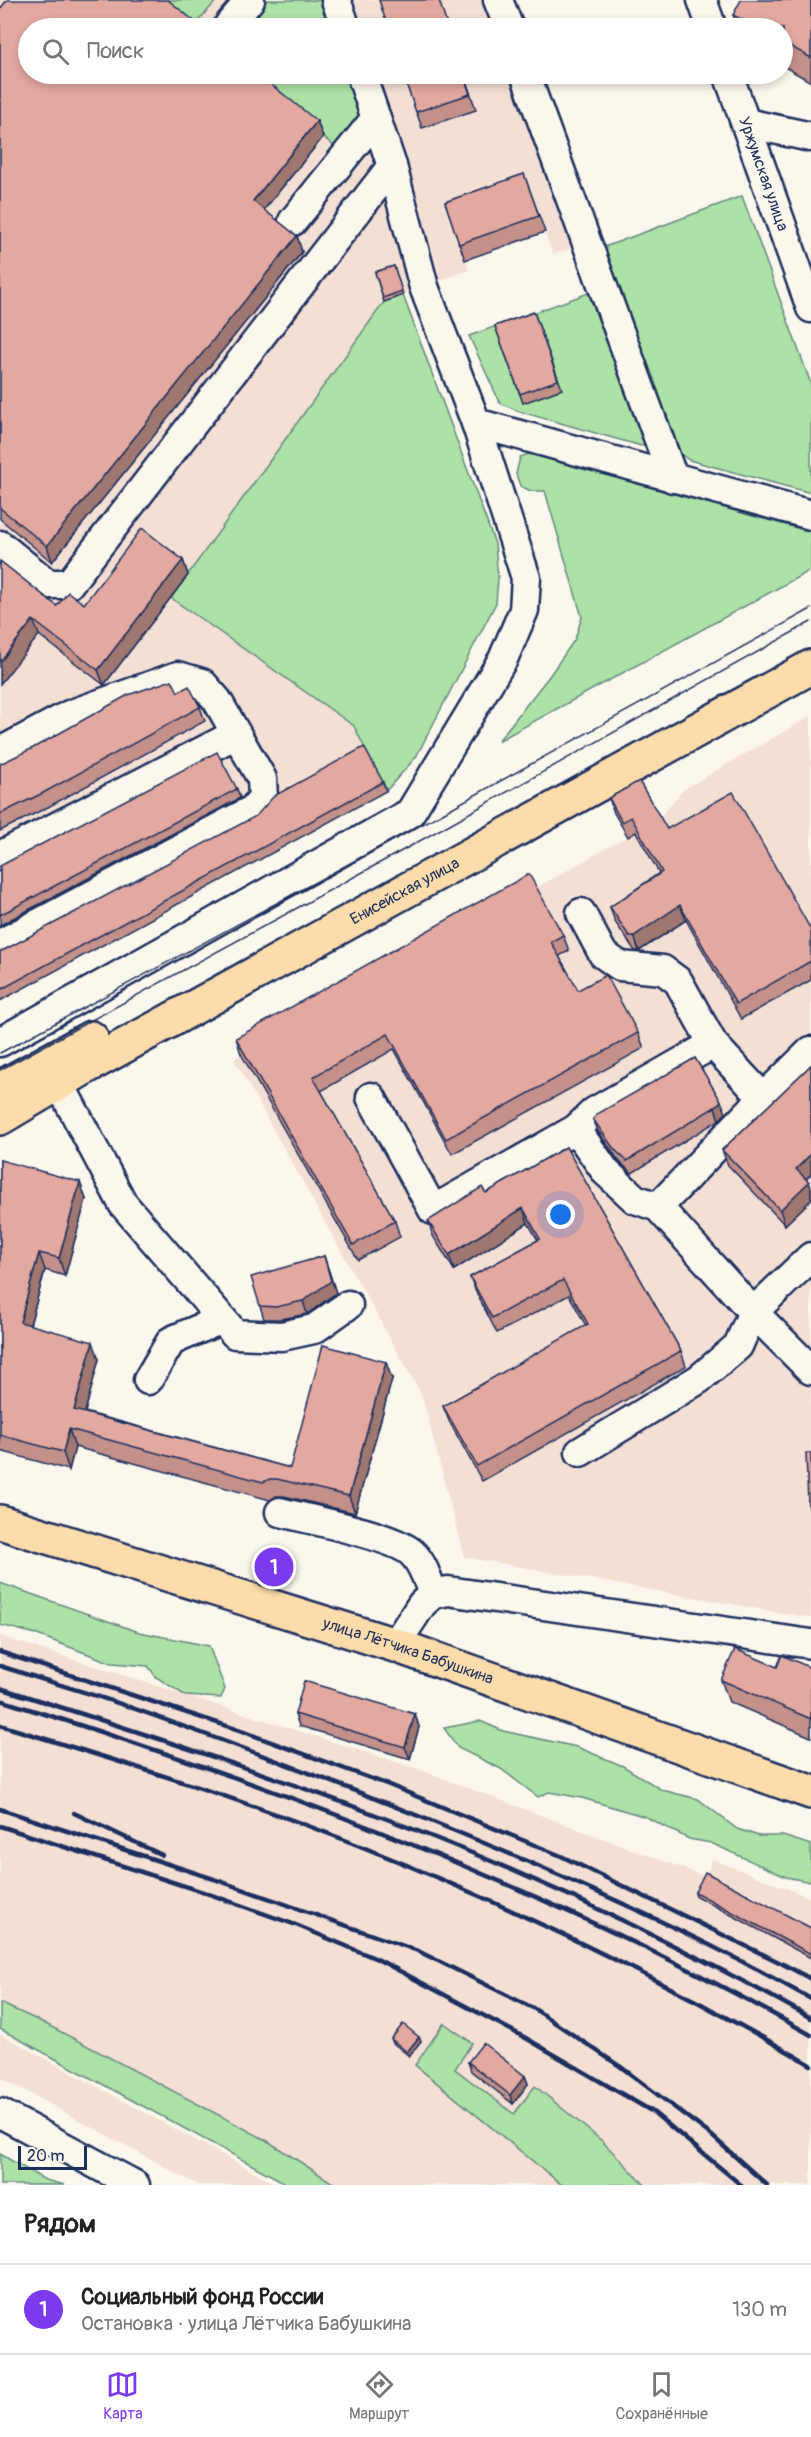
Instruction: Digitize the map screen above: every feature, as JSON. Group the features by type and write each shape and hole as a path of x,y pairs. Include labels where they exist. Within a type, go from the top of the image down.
{"main road":[{"name":"Енисейская улица","path":"0,1088 811,644"},
{"name":"Енисейская улица","path":"0,1118 59,1083 811,667"},
{"name":"улица Лётчика Бабушкина","path":"0,1522 395,1645 811,1792"}],"street":[{"path":"235,18 250,0"},
{"path":"336,0 342,18"},
{"path":"498,0 505,18"},
{"path":"702,0 708,18"},
{"path":"0,1042 410,813 503,659 524,610 526,578 476,423 424,287 392,166 364,84"},
{"path":"529,84 673,478"},
{"name":"Уржумская улица","path":"732,84 810,300"},
{"path":"293,221 376,118"},
{"path":"755,125 811,137"},
{"path":"0,545 48,584 69,584 392,166"},
{"path":"476,423 811,515"},
{"path":"0,752 69,715 178,676 202,682 217,700 262,779 262,798 252,810 0,944"},
{"path":"0,856 236,734"},
{"path":"581,913 603,954 620,966 663,970 678,981 713,1044 764,1098"},
{"path":"371,1097 433,1210 576,1129 594,1112 713,1044"},
{"path":"658,1207 811,1051"},
{"path":"59,1083 123,1204 235,1334 282,1336 314,1329 348,1305"},
{"path":"576,1129 613,1179 634,1199 658,1207 753,1312 811,1370"},
{"path":"580,1452 699,1379 738,1346 753,1312 811,1257"},
{"path":"148,1380 171,1341 222,1319"},
{"path":"280,1512 379,1538 412,1552 424,1570 433,1594"},
{"path":"395,1645 422,1605 433,1594 448,1591 811,1644"},
{"path":"0,2113 135,2185"}],"shaded area":[{"path":"0,0 516,0 522,18 18,18 18,84 545,84 600,241 553,254 544,232 466,260 469,270 384,302 171,598 354,726 386,791 0,1001"},
{"path":"811,716 811,1618 464,1557 422,1396 234,1059 658,819 684,789"},
{"path":"0,1636 418,1769 706,1877 712,1859 811,1898 811,2185 308,2185 0,2020"},
{"path":"0,2034 278,2185 198,2185 0,2077"}],"green space":[{"path":"154,0 217,0 201,18 178,18"},
{"path":"267,0 329,0 335,18 253,18"},
{"path":"257,84 356,84 364,117 339,150"},
{"path":"742,196 811,384 811,493 689,460 672,448 599,249"},
{"path":"594,291 646,444 641,446 518,411 500,403 469,336"},
{"path":"403,295 495,544 498,578 496,603 416,757 386,791 354,726 171,598 384,302"},
{"path":"529,454 811,532 811,570 498,741 575,639 582,617 545,491 531,491 520,486 516,474 520,457"},
{"path":"0,1583 139,1632 209,1646 225,1689 221,1698 186,1696 156,1677 148,1666 112,1663 32,1633 0,1625"},
{"path":"480,1721 503,1731 577,1747 623,1766 662,1790 698,1799 737,1829 759,1836 783,1836 811,1845 811,1882 786,1877 711,1843 689,1839 646,1817 582,1798 549,1792 538,1797 501,1769 458,1748 444,1728"},
{"path":"0,2003 44,2023 266,2140 336,2185 289,2185 0,2029"},
{"path":"444,2023 472,2043 455,2069 514,2114 535,2086 602,2141 645,2185 562,2185 415,2065"},
{"path":"0,2154 45,2180 65,2185 0,2185"}],"building":[{"path":"7,0 168,0 190,18 18,18 18,84 271,84 317,121 253,201 297,236 47,546 0,508 0,9"},
{"path":"379,0 439,0 445,18 385,18"},
{"path":"741,0 811,0 811,58 793,48 793,18 739,18 733,15"},
{"path":"406,84 466,84 470,94 416,112"},
{"path":"524,174 539,216 459,244 445,202"},
{"path":"394,266 402,291 383,298 375,272"},
{"path":"534,312 558,380 520,394 495,326"},
{"path":"142,528 183,560 98,670 33,620 0,662 0,561 57,606 68,592 84,604"},
{"path":"172,680 178,692 189,686 200,707 0,814 0,764 128,695"},
{"path":"364,747 383,782 0,990 0,951 256,816 274,796"},
{"path":"217,752 237,789 0,915 0,866"},
{"path":"639,781 667,829 733,792 811,930 811,961 736,1004 680,905 634,936 629,936 610,907 662,872 631,817 622,822 609,798"},
{"path":"529,874 563,935 551,942 578,990 606,975 638,1033 446,1139 388,1034 313,1077 395,1221 353,1245 236,1038"},
{"path":"695,1058 721,1101 715,1107 627,1161 614,1149 593,1119 599,1113"},
{"path":"811,1065 811,1154 796,1169 809,1182 780,1210 722,1150"},
{"path":"566,1147 681,1351 477,1466 443,1406 588,1324 563,1280 492,1318 470,1277 540,1239 523,1208 449,1255 428,1221 482,1187 486,1193"},
{"path":"0,1160 80,1182 59,1258 39,1253 20,1322 93,1342 74,1410 290,1468 323,1345 386,1362 349,1496 277,1479 263,1482 69,1429 63,1452 0,1435"},
{"path":"324,1256 331,1281 303,1301 276,1307 260,1306 251,1277"},
{"path":"806,1453 811,1453 811,1504 808,1504"},
{"path":"735,1649 777,1667 782,1655 811,1668 811,1719 721,1680"},
{"path":"304,1681 415,1714 405,1747 295,1714"},
{"path":"705,1872 811,1928 811,1954 695,1892"},
{"path":"403,2024 419,2037 407,2052 391,2039"},
{"path":"483,2043 525,2076 510,2095 468,2062"}],"tram line":[{"path":"0,1053 430,820 811,609"},
{"path":"0,1070 407,848 811,622"}],"railway":[{"path":"0,1652 236,1729 389,1785 559,1855 811,1979"},
{"path":"0,1666 104,1698 180,1725 431,1821 644,1913 728,1954 811,1999"},
{"path":"0,1688 238,1765 490,1860 653,1935 811,2018"},
{"path":"0,1700 209,1768 415,1846 516,1888 616,1934 715,1983 811,2035"},
{"path":"0,1725 233,1799 427,1873 539,1923 650,1977 811,2065"},
{"path":"0,1809 214,1879 418,1951 533,2008 621,2067 711,2135 767,2185"},
{"path":"74,1813 162,1855"},
{"path":"0,1826 209,1894 296,1925 377,1959 524,2037 653,2112 741,2185"}],"place":[{"name":"Социальный фонд России","path":"274,1567"}]}
